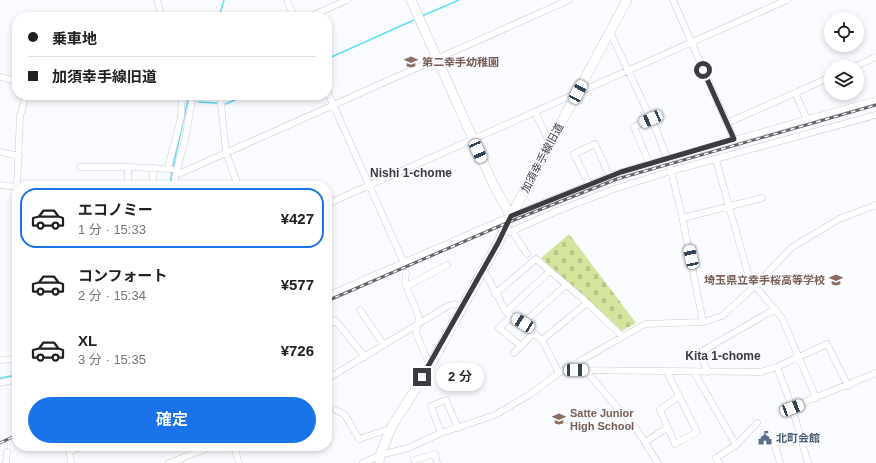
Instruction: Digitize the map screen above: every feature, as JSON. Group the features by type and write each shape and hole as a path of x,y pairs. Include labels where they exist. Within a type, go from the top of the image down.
{"street":[{"path":"157,0 161,12"},
{"path":"287,0 292,12"},
{"path":"320,12 347,0"},
{"path":"411,0 494,186 511,216"},
{"path":"80,168 153,168 173,169 181,173 569,0"},
{"name":"加須幸手線旧道","path":"380,459 392,428 430,366 483,269 508,232 511,216 627,0"},
{"path":"673,0 734,139"},
{"path":"332,202 787,0"},
{"path":"610,32 651,119 667,158 683,218 703,322"},
{"path":"864,62 876,57"},
{"path":"0,77 12,80"},
{"path":"727,123 824,80"},
{"path":"795,93 807,119"},
{"path":"17,181 20,116 25,100"},
{"path":"174,181 173,169 181,117 182,100"},
{"path":"173,169 185,140 192,100"},
{"path":"221,100 226,152 236,181"},
{"path":"331,100 404,263"},
{"path":"332,294 511,216 610,176 649,163 876,100"},
{"path":"535,112 550,144"},
{"path":"527,254 508,232 614,189 671,171 716,160 876,115"},
{"path":"649,163 634,127 651,119"},
{"path":"589,184 574,154 595,144 610,176"},
{"path":"0,152 19,156"},
{"path":"716,160 728,207 754,287 782,318 816,398"},
{"path":"128,167 128,181"},
{"path":"153,168 153,181"},
{"path":"0,185 12,186"},
{"path":"683,218 762,198"},
{"path":"363,463 380,459 441,433 495,415 529,395 559,373 567,370 644,324 703,322 722,316 754,287 791,248 839,219 876,205"},
{"path":"495,294 536,259 587,303 622,336"},
{"path":"407,286 447,265"},
{"path":"483,269 495,294 506,312 523,323 542,340 559,373"},
{"path":"506,312 550,271"},
{"path":"406,273 405,283 418,312 419,322 416,327 430,366"},
{"path":"523,323 566,285"},
{"path":"542,340 587,303"},
{"path":"332,376 454,304 462,307"},
{"path":"708,372 698,353 775,309"},
{"path":"360,310 384,345"},
{"path":"512,316 499,328 521,346"},
{"path":"332,323 335,320 365,357"},
{"path":"514,353 534,333"},
{"path":"567,370 760,372 777,367 827,344 848,386"},
{"path":"0,360 12,359"},
{"path":"777,367 792,408 808,463"},
{"path":"584,369 637,430 658,463"},
{"path":"667,372 698,432 675,444 660,410 679,396"},
{"path":"694,372 736,445"},
{"path":"792,408 848,386 876,373"},
{"path":"0,383 12,380"},
{"path":"441,433 431,406 446,400 458,428"},
{"path":"336,410 345,415 359,439 392,428"},
{"path":"719,463 716,458 736,445 757,423"},
{"path":"645,442 667,428"},
{"path":"775,446 780,463"},
{"path":"408,448 414,462 435,454 437,463"},
{"path":"69,451 71,463"},
{"path":"169,463 200,451"},
{"path":"235,451 239,463"},
{"path":"6,463 7,452"}],"green space":[{"path":"569,234 636,323 622,331 541,258"}],"waterway":[{"path":"220,12 224,0"},
{"path":"422,16 459,0"},
{"path":"332,57 414,20"},
{"path":"173,167 188,100"},
{"path":"226,104 234,100"},
{"path":"198,102 217,103"},
{"path":"171,181 172,171"},
{"path":"0,378 12,376"}],"railway":[{"path":"332,299 509,222 617,179 876,105"},
{"path":"0,443 12,437"}],"place":[{"name":"第二幸手幼稚園","path":"411,62"},
{"name":"埼玉県立幸手桜高等学校","path":"836,280"},
{"name":"Satte Junior High School","path":"559,419"},
{"name":"北町会館","path":"765,438"}],"district":[{"name":"Nishi 1-chome","path":"411,173"},
{"name":"Kita 1-chome","path":"723,356"}],"route":[{"path":"422,377 430,366 462,305 498,243 511,216 621,172 734,139 703,70"}]}
